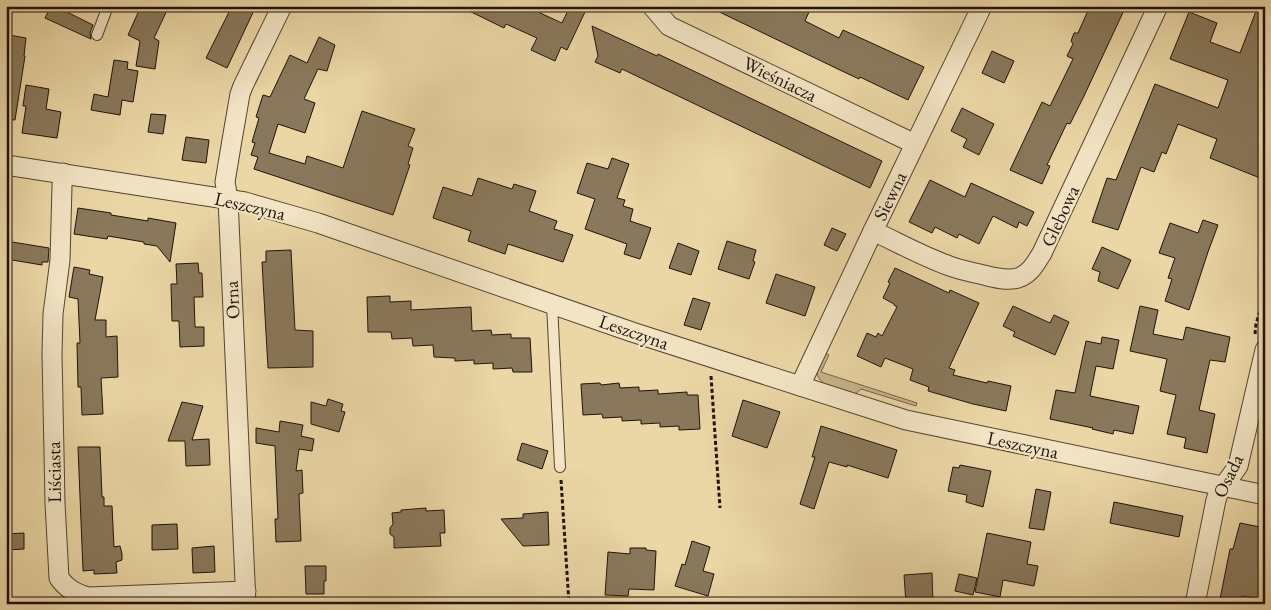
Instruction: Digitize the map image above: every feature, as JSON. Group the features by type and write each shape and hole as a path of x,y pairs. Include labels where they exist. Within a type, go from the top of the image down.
{"street":[{"name":"Orna","path":"246,597 228,199 225,182 240,94 246,76 282,6"},
{"name":"Wieśniacza","path":"652,6 669,26 915,144"},
{"name":"Siewna","path":"800,386 982,6"},
{"name":"Glebowa","path":"873,231 960,270 1010,280 1019,278 1027,273 1038,260 1049,240 1158,6"},
{"name":"Leszczyna","path":"6,165 245,202 318,223 712,358 906,420 1265,495"},
{"name":"Liściasta","path":"63,173 60,260 53,314 52,354 55,503 59,578 66,587 88,597 246,597"},
{"name":"Osada","path":"1195,604 1214,506 1218,494 1235,471 1239,462 1265,350"}],"lane":[{"path":"97,35 108,6"},
{"path":"552,304 560,467"}],"path":[{"path":"712,358 710,374 720,508"},
{"path":"560,467 569,604"}],"shaded area":[{"path":"823,355 829,355 821,372 917,403 916,406 861,389 854,395 825,384 820,380 817,370"}],"building":[{"path":"51,6 67,6 65,11 93,25 90,33 91,39 45,18"},
{"path":"141,6 169,6 154,38 159,41 155,69 136,66 140,41 128,35"},
{"path":"232,6 256,6 227,68 206,58"},
{"path":"459,6 525,6 562,23 570,6 585,12 567,50 561,47 555,61 531,50 537,38 506,24 504,28"},
{"path":"707,6 784,6 792,10 798,7 809,12 805,21 839,38 843,30 924,67 908,100 860,77 859,79"},
{"path":"1090,6 1126,6 1084,96 1070,124 1067,123 1047,165 1050,166 1042,184 1010,170 1042,102 1050,106 1073,59 1067,56 1073,44 1071,41 1074,33 1078,33"},
{"path":"1258,6 1265,6 1265,180 1210,158 1217,139 1178,124 1166,154 1162,152 1154,172 1141,167 1118,230 1092,222 1107,178 1116,180 1155,84 1218,108 1228,80 1170,59 1189,12 1217,23 1210,42 1240,53"},
{"path":"592,26 657,56 658,54 882,161 870,188 622,69 620,73 595,62 598,56"},
{"path":"9,35 26,38 15,120 6,119 6,51"},
{"path":"319,37 335,45 327,71 318,69 304,99 315,103 305,133 278,124 269,153 305,164 307,156 343,168 362,111 415,129 408,146 413,148 408,164 410,165 393,215 254,169 258,157 251,155 255,143 252,142 259,118 256,117 263,95 270,97 290,55 307,63"},
{"path":"992,51 1014,61 1004,83 982,73"},
{"path":"114,60 128,62 127,69 138,71 133,102 122,100 120,115 91,110 94,94 108,97"},
{"path":"26,85 49,89 46,109 61,112 57,138 22,133 26,106 23,106"},
{"path":"962,108 994,124 979,155 963,147 967,139 951,131"},
{"path":"151,114 166,115 163,134 148,132"},
{"path":"186,137 209,140 206,163 182,160"},
{"path":"612,158 629,164 617,198 625,200 623,206 633,209 630,221 651,228 640,259 624,254 627,244 585,229 595,199 577,193 587,163 608,169"},
{"path":"478,178 512,189 514,184 536,191 529,211 557,221 554,229 573,235 563,262 508,244 505,254 468,241 471,231 433,218 443,187 472,196"},
{"path":"930,180 965,197 971,183 1034,212 1027,226 1019,222 1017,228 993,216 979,244 959,234 957,238 935,227 932,233 909,222"},
{"path":"78,208 148,221 148,218 176,223 170,262 157,246 144,244 144,242 108,236 107,239 74,234"},
{"path":"1203,220 1218,225 1189,310 1165,301 1172,279 1168,278 1175,258 1159,253 1170,223 1198,233"},
{"path":"832,228 846,234 837,251 824,245"},
{"path":"6,241 49,248 48,262 42,262 42,265 6,259"},
{"path":"727,241 756,250 753,261 755,262 749,279 718,269"},
{"path":"678,243 699,251 691,275 669,268"},
{"path":"1102,247 1131,260 1118,289 1098,281 1100,272 1092,269"},
{"path":"291,250 295,330 313,331 313,367 268,368 262,262 266,262 266,251"},
{"path":"198,263 199,273 202,273 203,297 194,297 195,327 204,327 204,346 180,347 179,321 172,321 171,284 177,284 176,264"},
{"path":"74,267 90,270 89,274 103,277 95,320 106,320 106,337 117,336 118,377 101,378 103,414 82,415 81,387 78,387 77,343 80,343 78,299 69,297"},
{"path":"895,268 949,293 950,290 979,303 949,368 955,370 953,375 987,383 988,381 1011,386 1006,411 928,391 929,387 910,380 913,369 885,358 881,367 857,356 867,333 876,337 878,333 882,336 897,307 883,298"},
{"path":"776,274 815,287 805,316 766,303"},
{"path":"390,296 390,302 411,301 411,310 471,307 472,331 491,330 492,335 511,334 511,338 530,338 532,372 513,372 512,368 493,369 493,363 474,364 474,360 455,361 455,358 434,357 433,345 413,346 412,338 392,339 391,332 368,332 367,297"},
{"path":"693,298 710,303 701,330 684,325"},
{"path":"1013,306 1050,323 1054,315 1069,322 1055,355 1013,336 1015,332 1003,326"},
{"path":"1140,306 1158,310 1153,334 1183,340 1186,327 1230,337 1225,362 1210,360 1199,410 1215,414 1207,453 1184,448 1186,438 1167,434 1176,395 1160,391 1167,359 1130,351"},
{"path":"1102,337 1119,340 1113,369 1096,366 1090,396 1139,406 1133,434 1114,430 1113,434 1050,419 1056,390 1075,393 1086,341 1101,344"},
{"path":"600,383 601,385 619,383 620,388 639,387 639,391 658,390 658,394 687,392 687,395 698,395 700,429 679,430 679,426 660,427 660,423 641,424 641,420 622,421 622,417 603,418 602,414 583,415 581,384"},
{"path":"328,399 343,404 341,411 345,412 339,432 311,424 311,402 326,406"},
{"path":"743,400 780,412 767,448 732,436"},
{"path":"182,402 203,406 192,440 209,439 210,465 186,466 185,441 168,441"},
{"path":"280,421 303,425 301,436 314,439 312,451 299,449 296,471 302,470 303,493 299,494 301,541 276,542 275,519 278,519 275,446 256,443 256,428 279,432"},
{"path":"821,426 897,450 888,478 847,465 847,467 829,462 814,509 800,504 815,457 812,457"},
{"path":"522,443 548,451 542,469 517,460"},
{"path":"78,447 100,447 102,497 104,497 104,506 112,506 114,547 120,546 122,554 122,560 116,562 117,573 94,574 94,570 83,571"},
{"path":"960,465 991,471 983,507 966,502 967,495 948,491 953,467 959,468"},
{"path":"1036,489 1051,492 1044,530 1029,528"},
{"path":"1114,502 1183,516 1179,537 1110,523"},
{"path":"426,508 426,511 444,510 445,533 440,533 441,546 394,548 394,537 390,534 390,528 393,524 392,513 401,512 401,510"},
{"path":"548,512 549,545 523,546 501,519 523,518 523,514"},
{"path":"1240,523 1265,528 1265,600 1242,596 1240,604 1219,604 1230,549 1233,549"},
{"path":"177,524 178,549 152,550 152,525"},
{"path":"24,533 24,549 6,550 6,534"},
{"path":"987,533 1031,542 1027,564 1038,566 1034,586 1003,580 1000,597 975,592"},
{"path":"692,541 710,547 703,571 714,574 708,596 675,586 682,564 685,565"},
{"path":"214,546 215,572 193,573 192,548"},
{"path":"630,548 646,548 646,550 656,551 654,590 629,589 628,596 605,595 608,552 630,554"},
{"path":"305,566 326,566 324,594 306,594"},
{"path":"932,573 933,604 906,604 904,575"},
{"path":"959,574 977,578 973,595 955,591"}]}
